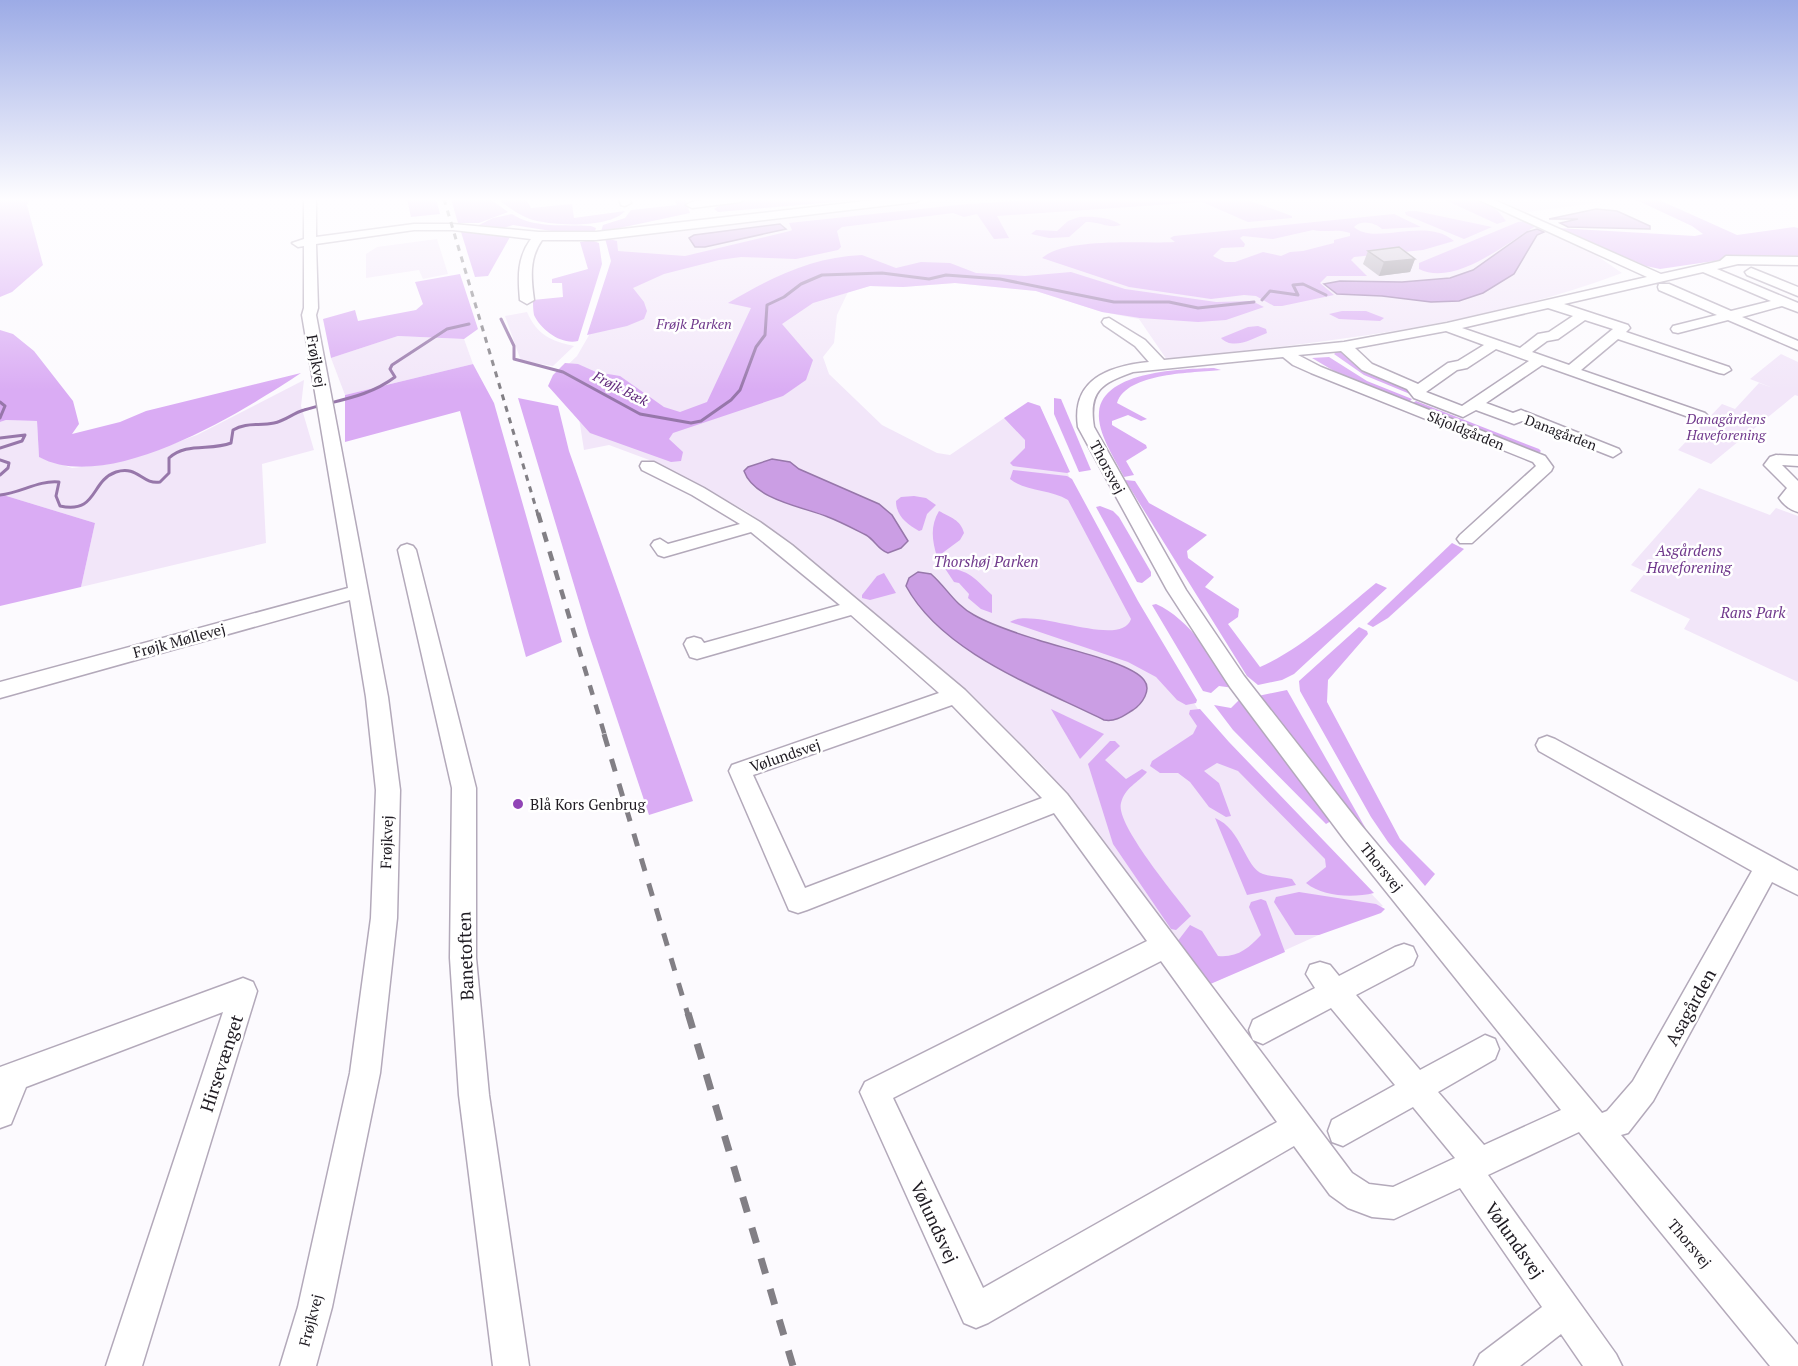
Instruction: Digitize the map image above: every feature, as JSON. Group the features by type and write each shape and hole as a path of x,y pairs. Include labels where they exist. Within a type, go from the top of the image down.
{"street":[{"name":"Frøjkvej","path":"298,1366 315,1307 365,1073 384,918 388,790 377,697 309,315 302,300 303,263"},
{"path":"526,263 524,274 527,300"},
{"path":"1620,263 1798,346"},
{"name":"Thorsvej","path":"1724,263 1658,280 1447,327 1344,346 1131,368 1100,381 1087,393 1082,410 1086,427 1142,531 1209,641 1270,727 1589,1123 1793,1366"},
{"path":"1702,267 1793,305"},
{"path":"1751,272 1798,292"},
{"path":"1555,302 1582,315 1623,328 1571,371"},
{"path":"1678,329 1729,315 1793,305"},
{"path":"1522,353 1543,337 1553,336 1582,315"},
{"path":"1110,322 1140,343 1160,365"},
{"path":"1447,327 1700,416"},
{"path":"1617,334 1724,370"},
{"path":"1417,392 1453,366 1462,365 1495,344"},
{"name":"Danagården","path":"1344,346 1367,367 1412,386 1417,392 1463,412 1475,404 1514,419 1521,415 1613,452"},
{"name":"Skjoldgården","path":"1287,353 1309,367 1539,459 1545,467 1466,539"},
{"path":"1475,404 1540,360"},
{"path":"1798,461 1776,460 1772,465 1796,488 1788,498 1798,507"},
{"path":"648,472 702,493 754,526 855,607 957,695 1013,749 1059,801 1298,1127 1341,1184 1357,1197 1376,1204 1394,1203 1472,1166 1589,1123"},
{"path":"660,545 664,552 754,526"},
{"name":"Banetoften","path":"407,550 464,788 463,958 474,1095 511,1366"},
{"name":"Frøjk Møllevej","path":"0,690 358,592"},
{"path":"694,644 698,652 855,607"},
{"name":"Vølundsvej","path":"957,695 740,771 798,902 1059,801"},
{"path":"1547,745 1798,885"},
{"name":"Asagården","path":"1589,1123 1617,1122 1643,1091 1767,867"},
{"name":"Vølundsvej","path":"1166,945 875,1092 976,1311 1298,1127"},
{"path":"1263,1030 1328,983 1404,956"},
{"name":"Vølundsvej","path":"1328,983 1416,1089 1472,1166 1604,1366"},
{"name":"Hirsevænget","path":"0,1113 8,1079 243,991 124,1366"},
{"path":"1343,1131 1485,1049"},
{"path":"1492,1366 1565,1310"}],"green space":[{"path":"366,263 444,263 448,274 423,279 419,270 366,278"},
{"name":"Thorshøj Parken","path":"613,263 1607,263 1622,273 1567,292 1454,320 1340,339 1167,360 1139,319 1102,312 1036,291 955,283 903,287 870,286 848,292 837,315 834,343 823,357 829,374 882,425 937,453 950,455 1028,402 1040,406 1076,493 1154,640 1203,717 1383,906 1208,985 1100,835 1045,768 970,693 794,545 746,511 652,461 609,445 584,450 579,418 553,379 577,356 592,330"},
{"path":"527,312 540,332 558,342 574,346 553,366 521,361 505,316"},
{"path":"398,336 464,339 473,364 345,395 331,358"},
{"name":"Danagårdens Haveforening","path":"1781,354 1798,362 1798,396 1795,395 1711,464 1678,450 1722,404 1735,409 1759,383 1773,388 1750,379"},
{"path":"304,380 301,406 314,450 262,464 266,543 81,587 95,523 0,494 0,422 6,420 37,421 39,457 72,468 108,464 197,435"},
{"path":"1699,488 1770,515 1776,508 1798,516 1798,682 1684,629 1690,619 1630,591 1646,572 1631,565"}],"shaded area":[{"path":"0,263 42,263 43,265 12,292 0,297"},
{"path":"471,263 495,263 488,276 475,277"},
{"path":"586,263 602,263 578,341 565,341 552,335 537,321 534,315 533,300 563,297 562,283 552,283 552,279 588,269"},
{"path":"610,263 708,263 664,274 633,288 644,302 647,311 644,319 627,326 587,335"},
{"path":"882,263 896,268 918,263 950,263 976,273 1025,276 1071,272 1125,289 1216,302 1252,301 1264,307 1226,320 1198,322 1140,318 1102,312 1036,291 955,283 903,287 870,286 813,303 782,324 813,360 806,380 783,396 673,433 669,439 683,452 681,461 671,462 590,433 548,386 553,375 565,363 578,364 596,372 620,376 664,407 680,412 707,402 751,308 728,303 776,277 809,264"},
{"path":"1056,263 1354,263 1367,276 1327,276 1320,283 1334,295 1282,306 1274,306 1256,296 1211,299 1129,287"},
{"path":"1419,263 1476,263 1448,272 1433,273 1419,269"},
{"path":"1483,263 1521,263 1514,274 1483,293 1459,301 1431,302 1382,296 1337,294 1324,284 1340,281 1402,282 1450,278 1473,270"},
{"path":"1638,263 1702,263 1660,269"},
{"path":"460,274 478,329 464,339 398,336 331,358 323,319 355,310 358,321 416,310 423,304 415,282"},
{"path":"1342,311 1366,311 1384,318 1380,321 1339,319 1329,314"},
{"path":"1258,326 1266,329 1267,333 1237,343 1226,342 1221,338 1248,327"},
{"path":"0,330 13,334 34,351 73,401 79,424 72,434 120,422 146,411 301,373 245,408 174,444 137,457 101,465 68,466 39,457 37,421 6,420 0,422"},
{"path":"1340,349 1414,391 1410,394 1364,375 1334,354"},
{"path":"1329,357 1367,381 1412,399 1409,402 1339,374 1312,358"},
{"path":"473,364 494,403 562,642 526,657 460,411 345,442 345,395"},
{"path":"1214,368 1221,370 1163,376 1134,385 1123,393 1117,403 1147,419 1141,421 1128,415 1112,421 1112,425 1146,445 1147,448 1126,461 1134,475 1124,477 1107,446 1101,428 1099,412 1104,398 1114,388 1129,380 1147,375 1184,369"},
{"path":"518,398 558,406 569,451 693,801 649,815 589,635"},
{"path":"1054,398 1061,399 1091,470 1079,472 1054,414"},
{"path":"1416,401 1541,451 1538,454 1413,403"},
{"path":"1028,402 1040,406 1070,472 1013,466 1010,463 1025,448 1025,440 1004,418"},
{"path":"772,459 790,462 799,469 879,504 892,515 908,541 901,548 888,553 866,535 843,523 769,496 749,481 744,471 748,467"},
{"path":"1013,470 1067,476 1072,479 1138,601 1197,700 1196,703 1186,705 1177,700 1156,677 1128,662 1010,622 1037,619 1111,630 1124,627 1131,619 1068,500 1016,483 1010,479"},
{"path":"1125,480 1135,481 1149,503 1207,535 1187,551 1188,558 1214,577 1205,587 1239,609 1238,617 1228,624 1260,667 1306,640 1376,583 1387,588 1294,674 1282,680 1258,685 1247,676"},
{"path":"0,494 95,523 81,587 0,606"},
{"path":"901,497 926,498 936,505 927,514 922,530 919,531 903,519 896,506 896,501"},
{"path":"1100,506 1113,511 1119,517 1151,572 1151,576 1142,583 1137,582 1096,507"},
{"path":"939,511 958,522 964,533 960,540 937,557 933,533 934,522"},
{"path":"1452,543 1464,549 1388,618 1373,627 1367,624"},
{"path":"944,567 966,573 992,595 992,613 981,609 968,598 969,594 959,583 954,582"},
{"path":"918,572 931,574 967,611 989,623 1095,656 1137,673 1144,680 1147,688 1143,701 1123,716 1104,720 994,666 943,631 922,610 906,586 909,578"},
{"path":"884,573 896,593 870,600 862,598 877,576"},
{"path":"1156,604 1180,619 1209,653 1234,688 1219,686 1211,693 1203,691 1152,605"},
{"path":"1359,627 1368,634 1328,680 1327,702 1400,839 1435,874 1425,886 1388,842 1371,817 1300,691 1299,681"},
{"path":"1287,690 1366,829 1360,830 1258,696"},
{"path":"1240,699 1331,821 1326,824 1233,730 1214,705 1231,708"},
{"path":"1051,709 1104,734 1080,759"},
{"path":"1200,709 1374,893 1357,896 1329,894 1306,883 1326,867 1325,859 1238,771 1217,763 1204,771 1219,783 1231,816 1226,817 1209,807 1190,782 1178,773 1160,773 1150,766 1152,761 1193,734 1197,726 1189,714 1190,710"},
{"path":"1110,741 1115,741 1120,746 1105,760 1126,779 1142,769 1147,772 1125,793 1121,803 1122,813 1137,843 1191,916 1176,930 1171,929 1113,844 1088,764"},
{"path":"1215,818 1231,831 1257,870 1266,875 1292,879 1296,885 1247,895"},
{"path":"1299,892 1376,904 1385,909 1381,913 1319,935 1295,935 1274,902 1276,897"},
{"path":"1261,899 1266,901 1285,952 1208,985 1177,942 1190,925 1202,931 1218,956 1237,954 1261,935 1249,907 1251,902"}],"waterway":[{"name":"Frøjk Bæk","path":"501,319 514,346 514,359 563,372 640,414 691,423 701,421 731,400 740,390 756,347 765,335 767,305 784,297 801,284 822,275 882,273 929,279 946,275 1000,279 1114,302 1169,302 1198,308 1254,302"},
{"name":"Frøjk Bæk","path":"1262,300 1270,291 1298,295 1293,285 1303,284 1326,295"},
{"name":"Frøjk Bæk","path":"0,495 44,483 59,482 56,496 60,506 72,507 88,501 102,482 116,472 130,471 149,481 160,482 169,473 169,458 176,453 191,448 231,443 233,430 238,428 278,422 300,411 373,390 395,377 390,369 392,365 447,329 469,324"},
{"name":"Frøjk Bæk","path":"0,402 5,406 0,418"},
{"name":"Frøjk Bæk","path":"0,438 25,435 22,441 0,448"},
{"name":"Frøjk Bæk","path":"0,460 9,463 8,468 0,475"}],"railway":[{"path":"463,263 538,515"},
{"path":"538,513 605,736"},
{"path":"604,734 688,1015"},
{"path":"688,1013 793,1366"}],"place":[{"name":"Blå Kors Genbrug","path":"518,804"}],"park label":[{"name":"Frøjk Parken","path":"694,323"},
{"name":"Asgårdens Haveforening","path":"1689,558"},
{"name":"Rans Park","path":"1753,612"}]}
